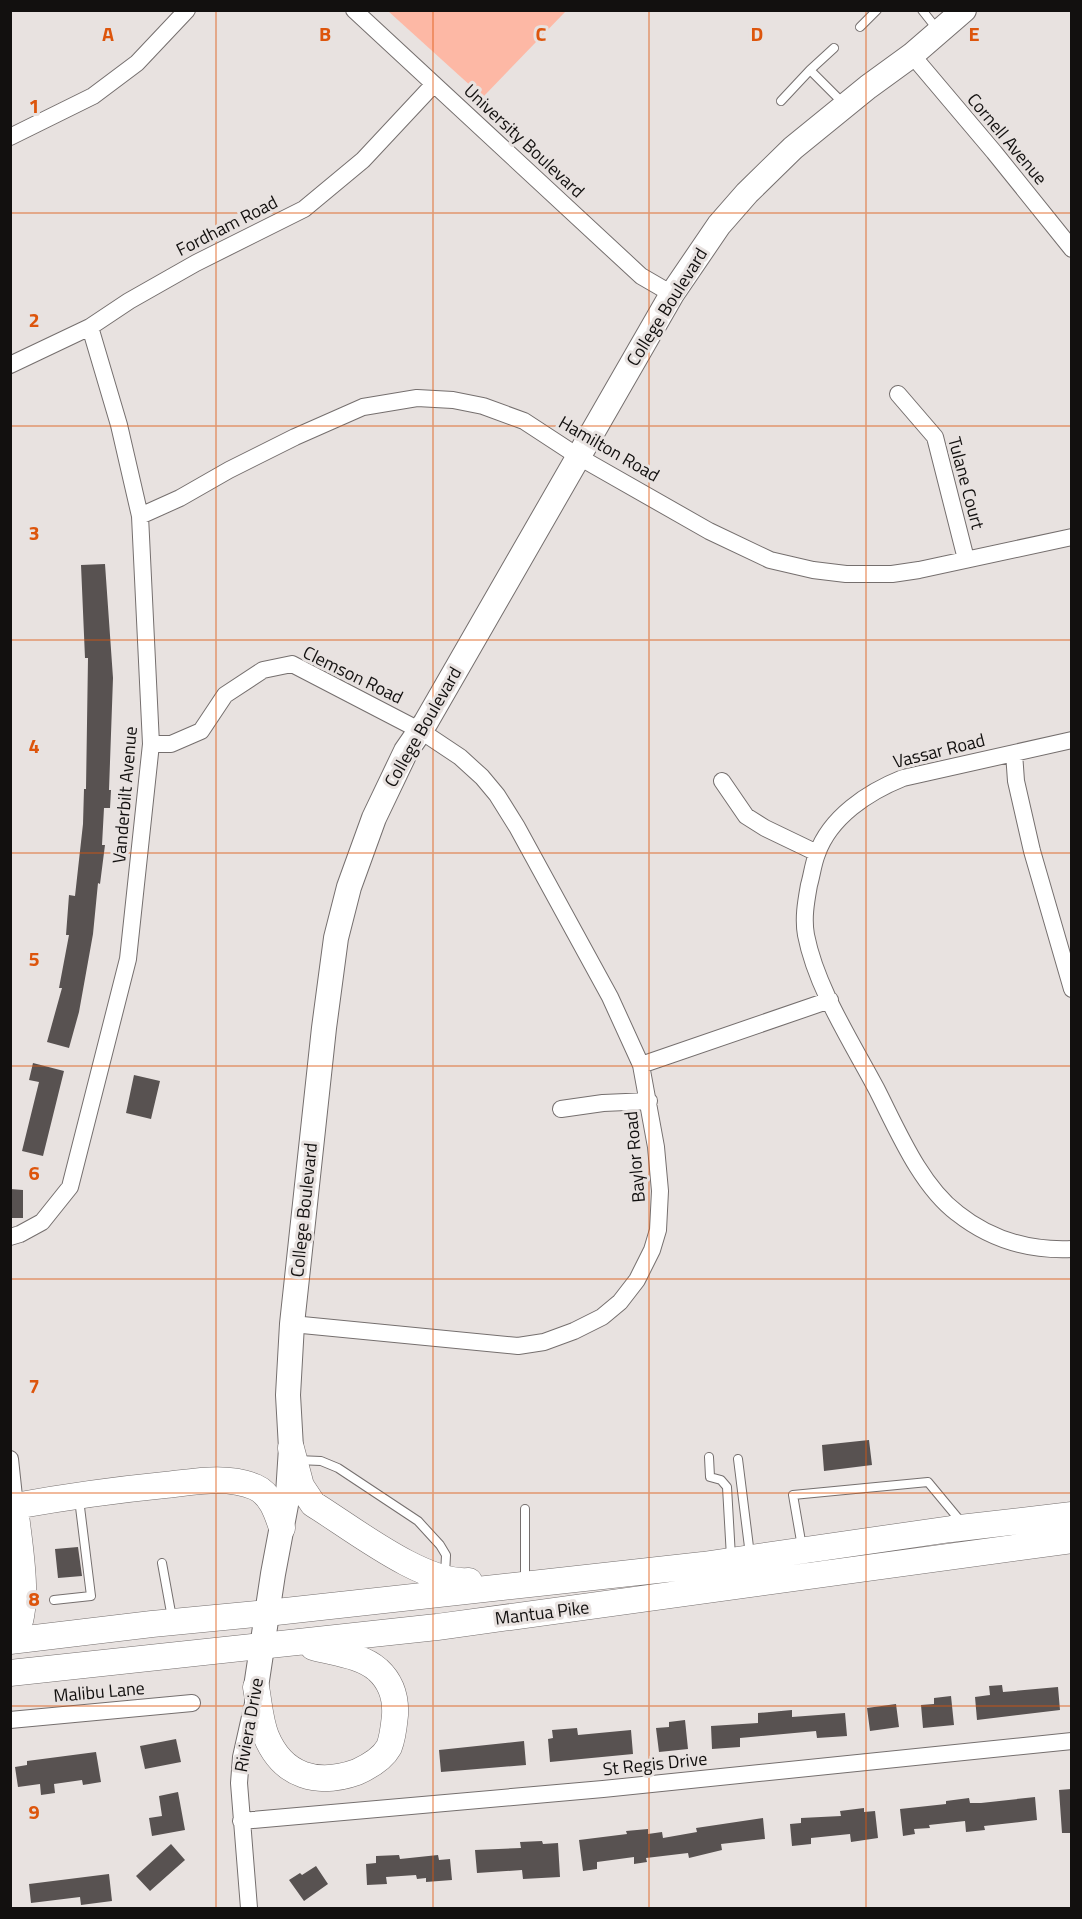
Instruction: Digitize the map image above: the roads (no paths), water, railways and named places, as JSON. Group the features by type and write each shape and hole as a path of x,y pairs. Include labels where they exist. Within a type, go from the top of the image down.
{"main road":[{"path":"292,1454 301,1486 297,1499 313,1504 429,1575 458,1582 556,1573 569,1579"},
{"path":"10,1633 16,1632 20,1625 24,1597 13,1506 78,1495 203,1481 229,1481 242,1483 263,1493 275,1509 282,1528"},
{"name":"Mantua Pike","path":"10,1641 741,1559 1071,1515"},
{"name":"Mantua Pike","path":"10,1673 298,1643 604,1605 1071,1540"},
{"path":"24,1597 37,1620 48,1626 129,1620 162,1623"},
{"path":"256,1687 266,1736 286,1766 305,1776 324,1779 343,1777 376,1761 388,1747 394,1729 395,1702 390,1685 372,1665 356,1658 298,1643"}],"street":[{"path":"10,137 93,96 137,63 188,10"},
{"name":"University Boulevard","path":"354,10 641,276 672,294"},
{"name":"College Boulevard","path":"292,1454 288,1404 292,1324 324,1028 336,938 349,887 374,818 406,751 421,731 672,294 719,225 793,148 912,55 964,10"},
{"name":"Cornell Avenue","path":"912,55 1071,249"},
{"name":"Fordham Road","path":"10,364 90,327 129,301 196,263 304,209 363,160 434,84"},
{"name":"Vanderbilt Avenue","path":"10,1236 20,1234 42,1222 70,1187 128,958 151,744 140,516 119,425 90,327"},
{"name":"Tulane Court","path":"898,394 935,437 966,559"},
{"name":"Hamilton Road","path":"140,516 180,498 295,437 363,407 389,401 426,398 483,406 524,421 579,457 709,531 770,560 813,570 873,576 919,570 1071,537"},
{"name":"Clemson Road","path":"151,744 171,744 201,731 225,695 263,670 292,664 421,731"},
{"name":"Baylor Road","path":"292,1324 518,1346 544,1342 602,1317 620,1302 637,1280 652,1250 658,1230 660,1191 649,1101 641,1065 610,997 517,827 497,795 482,777 460,758 421,731"},
{"name":"Vassar Road","path":"1071,740 903,778 885,785 860,800 840,817 817,853 804,908 806,934 813,959 830,1000 895,1125 933,1190 956,1213 982,1231 1012,1244 1050,1250 1071,1249"},
{"path":"1014,753 1016,781 1032,851 1071,990"},
{"path":"722,781 746,816 765,828 817,853"},
{"path":"641,1065 830,1000"},
{"path":"561,1108 649,1101"},
{"path":"10,1459 13,1506"},
{"path":"267,1613 282,1528 297,1499"},
{"name":"Riviera Drive","path":"249,1908 239,1783 241,1757 256,1687 267,1613"},
{"name":"Malibu Lane","path":"10,1719 192,1703"},
{"name":"St Regis Drive","path":"242,1821 603,1789 1071,1741"}],"lane":[{"path":"860,27 877,10"},
{"path":"922,10 940,32"},
{"path":"781,101 834,48"},
{"path":"810,70 846,106"},
{"path":"292,1454 339,1468 418,1521 446,1555 445,1579"},
{"path":"709,1458 710,1477 721,1480 727,1487 741,1559"},
{"path":"738,1459 741,1559"},
{"path":"803,1551 793,1495 928,1482 966,1528"},
{"path":"54,1600 91,1596 78,1495"},
{"path":"525,1509 525,1576"},
{"path":"162,1563 162,1623"}]}
